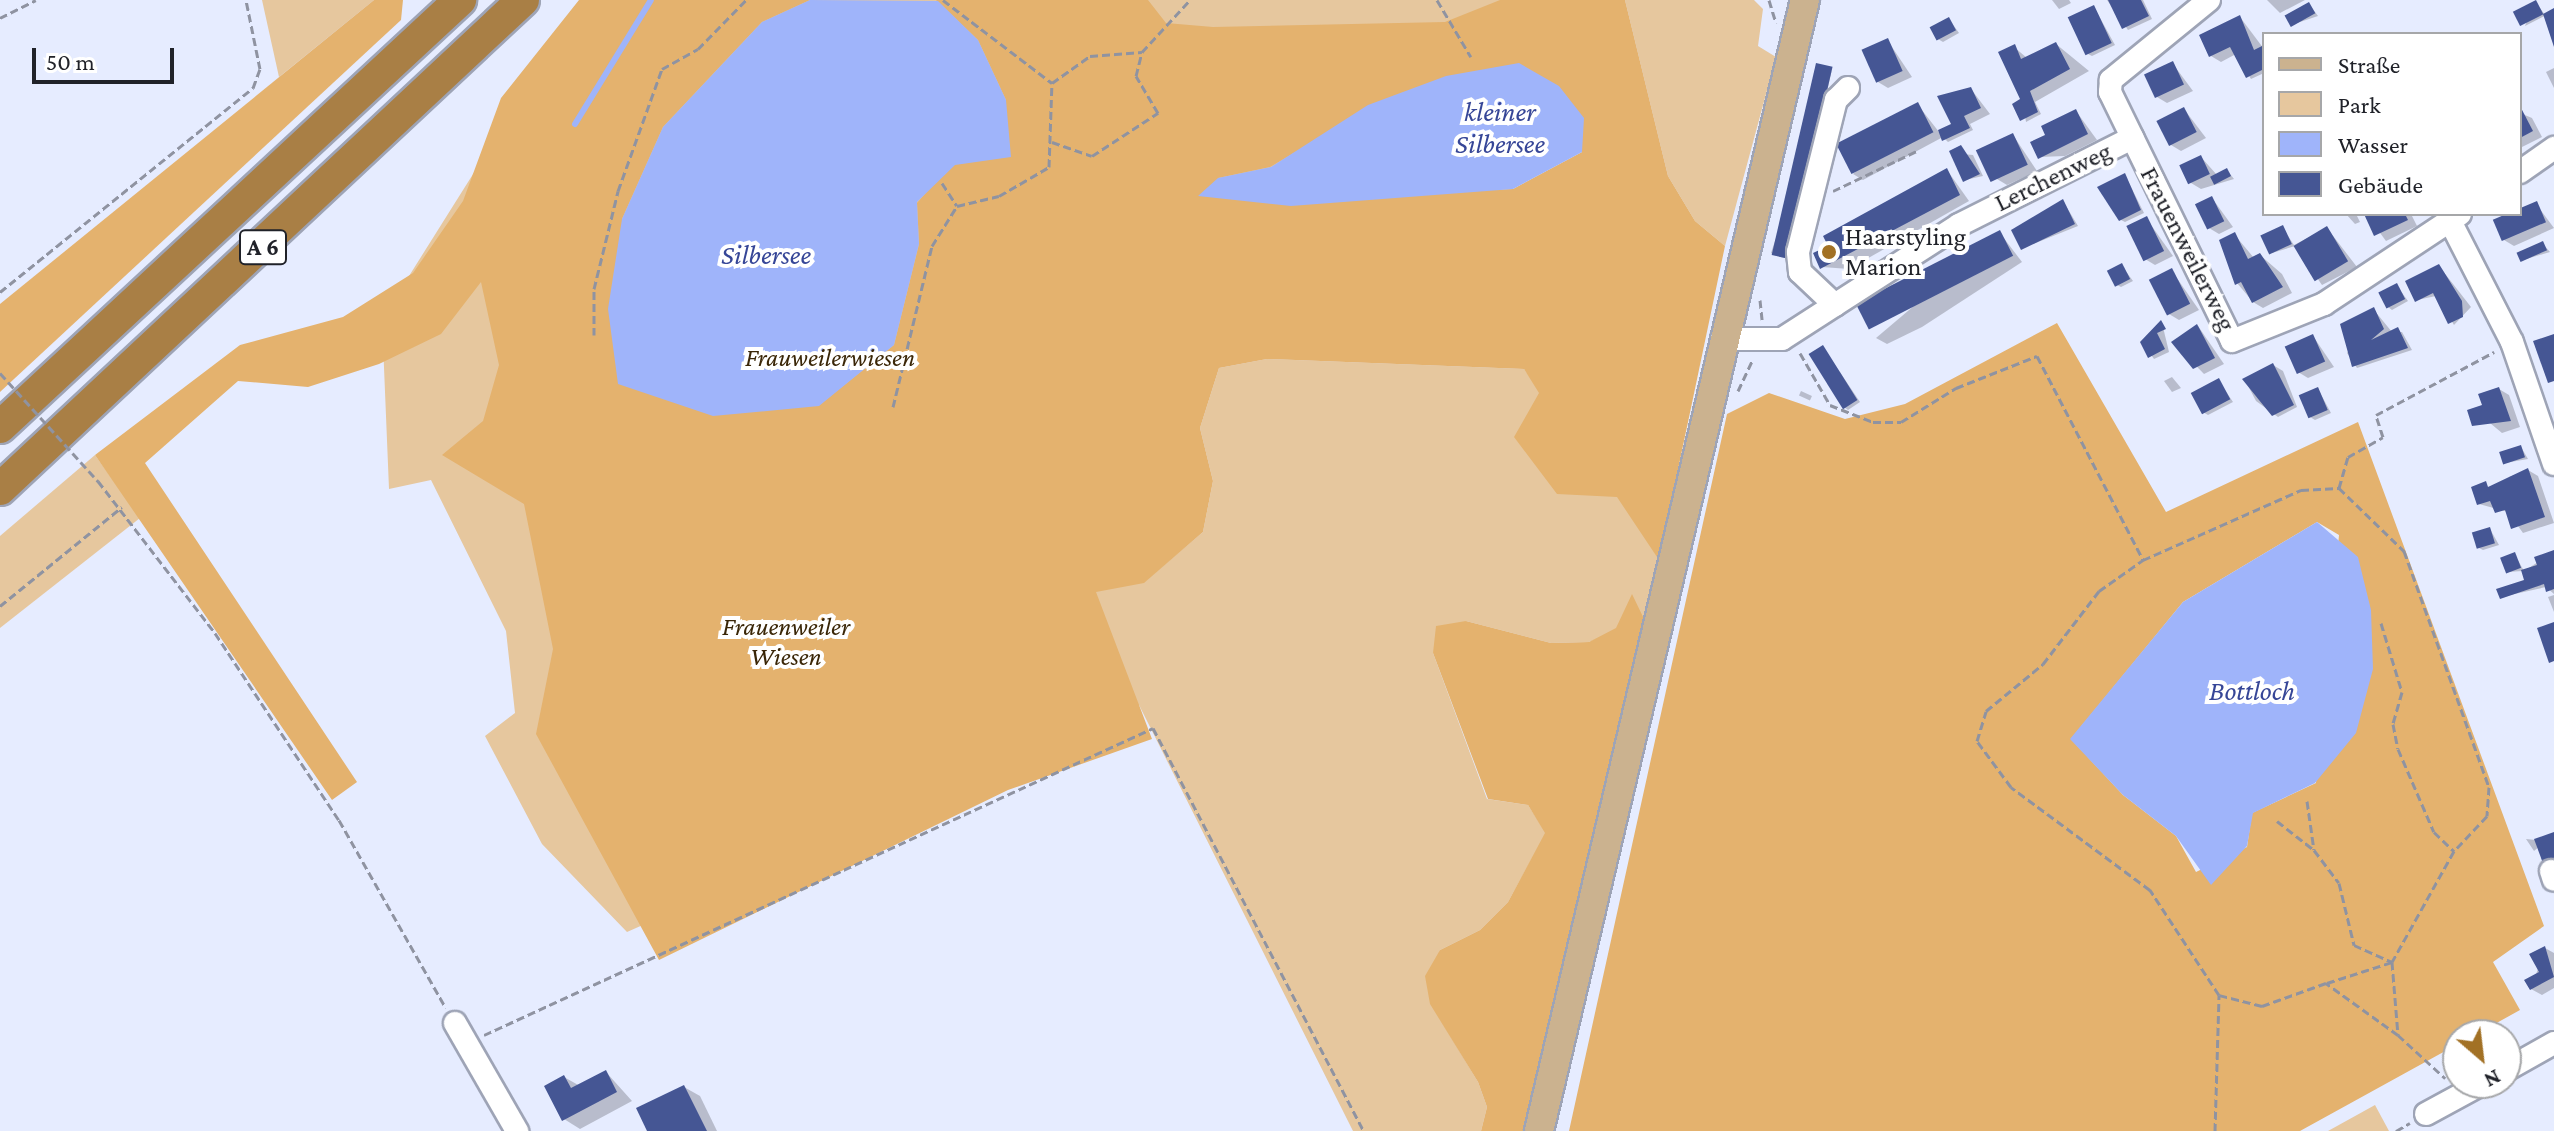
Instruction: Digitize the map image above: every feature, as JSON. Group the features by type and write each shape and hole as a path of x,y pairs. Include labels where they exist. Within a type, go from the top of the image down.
{"highway":[{"name":"A 6","path":"0,427 460,0"},
{"name":"A 6","path":"0,489 523,0"}],"main road":[{"path":"1539,1131 1722,339 1805,0"}],"street":[{"name":"Frauenweilerweg","path":"2209,0 2111,80 2132,138 2232,341 2324,304 2455,218"},
{"path":"1835,305 1800,272 1808,203 1836,100 1848,88"},
{"name":"Lerchenweg","path":"1782,339 1959,225 2132,138"},
{"path":"2522,171 2554,148"},
{"path":"2455,218 2512,342 2554,464"},
{"path":"1722,339 1782,339"},
{"path":"460,1033 517,1131"},
{"path":"2522,1061 2554,1043"},
{"path":"2426,1114 2454,1099"}],"path":[{"path":"0,18 36,0"},
{"path":"0,292 253,88 260,69 246,0"},
{"path":"594,335 594,289 618,191 662,69 698,49 746,0"},
{"path":"943,0 1052,83"},
{"path":"1052,142 1092,156 1158,113 1136,76 1142,52 1190,0"},
{"path":"1437,0 1471,57"},
{"path":"1769,0 1775,22"},
{"path":"1052,83 1090,56 1142,52"},
{"path":"893,407 932,246 957,206 999,196 1049,167 1052,83"},
{"path":"1808,203 1917,151"},
{"path":"942,183 957,206"},
{"path":"1782,339 1798,351 1830,405 1873,422 1901,422 1956,388 2037,356 2143,560"},
{"path":"2339,488 2348,457 2383,437 2376,415 2512,342"},
{"path":"0,373 122,507 339,820 460,1033 1153,728 1364,1131"},
{"path":"2215,1131 2219,995 2150,890 2011,787 1977,741 1986,711 2043,664 2099,591 2143,560 2260,502 2339,488"},
{"path":"2339,488 2404,551 2489,787 2487,816 2454,851 2392,962 2398,1035"},
{"path":"0,606 122,507"},
{"path":"2381,623 2402,692 2393,724 2398,749 2434,832 2454,851"},
{"path":"2307,801 2314,850"},
{"path":"2277,821 2314,850 2339,883 2354,945 2392,962"},
{"path":"2219,995 2262,1006 2392,962"},
{"path":"2326,983 2398,1035 2442,1075"}],"green space":[{"path":"262,0 374,0 279,77"},
{"path":"374,0 403,0 401,20 0,392 0,304"},
{"name":"Frauenweiler Wiesen","path":"579,0 810,0 762,22 663,127 622,219 818,406 894,345 919,244 917,203 1006,100 978,40 936,0 1148,0 1166,23 1213,27 1445,22 1500,0 1625,0 1668,176 1695,221 1725,246 1659,560 1617,497 1557,494 1514,437 1539,393 1524,369 1267,359 1219,368 1200,428 1213,481 1203,532 1144,583 1096,592 1152,739 1008,790 659,960 536,734 553,649 524,504 442,455 483,421 499,365 481,282 441,334 379,364 308,387 238,381 145,463 357,782 332,800 95,455 240,345 343,317 413,273 463,201 501,98","holes":["1318,139 1582,152 1513,189 1412,192 1218,178 1270,167"]},
{"name":"Frauweilerwiesen","path":"602,0 1590,0 1198,360 1143,583 1203,532 1213,481 1200,428 1219,368 1267,359 1524,369 1638,523 1659,560 1645,621 1589,642 1551,643 1466,621 1433,653 1487,799 1528,805 1546,833 1508,902 1480,930 1440,950 1431,1004 1478,1082 1487,1107 1481,1131 1353,1131 1139,705 627,932 542,844 485,736 515,713 506,631 431,480 389,489 382,319 480,163"},
{"path":"1625,0 1754,0 1763,9 1758,46 1776,57 1725,246 1695,221 1668,176"},
{"path":"2057,323 2166,512 2358,422 2544,926 2493,962 2520,1010 2504,1019 2442,1019 2442,1053 2300,1131 1569,1131 1727,414 1769,393 1845,419 1905,404","holes":["2317,522 2339,535 2316,783 2252,813 2247,847 2196,872 2176,836 2123,795 2071,739 2183,602"]},
{"path":"95,455 140,518 0,628 0,536"},
{"path":"1632,594 1645,621 1524,1131 1481,1131 1487,1107 1478,1082 1430,1004 1425,976 1440,950 1480,930 1508,902 1545,833 1528,805 1488,799 1433,653 1436,626 1466,621 1551,643 1589,642 1616,628"},
{"path":"2375,1105 2389,1131 2328,1131"}],"water":[{"name":"Silbersee","path":"810,0 938,1 978,40 1006,100 1011,157 955,165 917,202 919,244 894,345 819,406 713,416 618,384 608,309 622,219 663,127 762,22"},
{"name":"kleiner Silbersee","path":"1519,63 1559,86 1584,118 1582,152 1513,189 1291,206 1198,196 1218,178 1271,167 1368,105 1446,76"},
{"name":"Bottloch","path":"2317,522 2358,557 2371,610 2373,669 2356,733 2315,783 2253,813 2247,846 2211,885 2176,836 2123,795 2070,739 2183,602"}],"building":[{"path":"2108,0 2141,0 2149,16 2122,29"},
{"path":"2536,0 2543,14 2520,26 2513,12"},
{"path":"2309,2 2315,13 2291,27 2285,16"},
{"path":"2094,5 2112,43 2085,55 2068,17"},
{"path":"2554,8 2554,47 2543,14"},
{"path":"2240,15 2254,50 2262,46 2262,70 2246,78 2230,47 2209,57 2199,35"},
{"path":"1949,17 1956,30 1937,41 1930,27"},
{"path":"1888,38 1903,71 1876,83 1862,50"},
{"path":"2056,42 2070,69 2030,91 2038,112 2020,121 2012,104 2020,99 1998,52 2015,44 2021,59"},
{"path":"2173,61 2184,85 2155,98 2144,75"},
{"path":"1816,63 1833,67 1788,259 1772,255"},
{"path":"1971,87 1981,108 1964,116 1970,128 1942,141 1938,130 1951,124 1937,96"},
{"path":"1918,102 1933,132 1851,174 1836,144"},
{"path":"2184,107 2197,132 2169,146 2156,121"},
{"path":"2076,109 2088,134 2038,159 2030,142 2045,135 2041,126"},
{"path":"2522,110 2533,131 2522,137"},
{"path":"2013,133 2028,165 1991,182 1976,150"},
{"path":"1961,145 1980,174 1963,182 1949,151"},
{"path":"2201,155 2210,174 2188,184 2179,165"},
{"path":"1947,168 1960,195 1820,269 1813,253 1828,246 1823,236"},
{"path":"2227,168 2231,176 2214,185 2210,177"},
{"path":"2125,173 2141,210 2119,221 2097,187"},
{"path":"2212,196 2224,221 2207,229 2195,204"},
{"path":"2063,199 2075,224 2021,250 2011,230"},
{"path":"2537,201 2546,222 2502,241 2493,220 2502,216 2522,216 2522,207"},
{"path":"2147,216 2164,251 2143,261 2126,226"},
{"path":"2365,216 2406,216 2408,220 2374,236"},
{"path":"2283,225 2292,244 2269,255 2260,236"},
{"path":"2327,226 2348,261 2315,281 2294,246"},
{"path":"2000,230 2013,256 1869,329 1856,304"},
{"path":"2235,232 2248,259 2260,253 2283,287 2252,303 2241,282 2235,285 2219,240"},
{"path":"2543,241 2547,250 2521,262 2517,253"},
{"path":"2122,263 2130,279 2115,287 2107,271"},
{"path":"2439,264 2462,301 2463,317 2448,324 2433,293 2415,302 2405,281"},
{"path":"2172,268 2190,304 2167,315 2149,280"},
{"path":"2397,283 2405,299 2386,309 2378,293"},
{"path":"2374,307 2384,329 2371,340 2398,327 2408,348 2352,367 2340,324"},
{"path":"2161,320 2166,329 2157,333 2165,349 2148,358 2140,342"},
{"path":"2197,324 2215,358 2193,369 2171,342"},
{"path":"2313,334 2325,361 2297,374 2285,347"},
{"path":"2554,334 2554,381 2548,383 2533,341"},
{"path":"1823,345 1857,400 1843,409 1809,354"},
{"path":"2273,363 2294,405 2272,416 2242,379"},
{"path":"2219,378 2230,399 2202,414 2191,393"},
{"path":"2318,387 2328,410 2308,418 2299,395"},
{"path":"2499,387 2511,421 2472,426 2467,410 2482,405 2478,394"},
{"path":"2521,445 2525,457 2503,464 2499,452"},
{"path":"2528,468 2545,517 2511,529 2505,510 2495,513 2490,501 2477,505 2471,487 2486,481 2488,487"},
{"path":"2490,527 2495,543 2477,549 2472,533"},
{"path":"2554,550 2554,589 2546,592 2544,584 2500,599 2496,589 2524,580 2521,570 2537,565 2534,557"},
{"path":"2515,552 2521,568 2506,574 2500,558"},
{"path":"2554,622 2554,661 2549,663 2537,628"},
{"path":"2554,832 2554,862 2544,866 2534,839"},
{"path":"2545,946 2554,977 2530,990 2524,980 2539,972 2529,954"},
{"path":"606,1070 617,1092 562,1121 544,1086 564,1075 571,1088"},
{"path":"684,1085 707,1131 647,1131 636,1108"}],"waterway":[{"path":"575,124 651,0"}],"place":[{"name":"Haarstyling Marion","path":"1829,252"}]}
